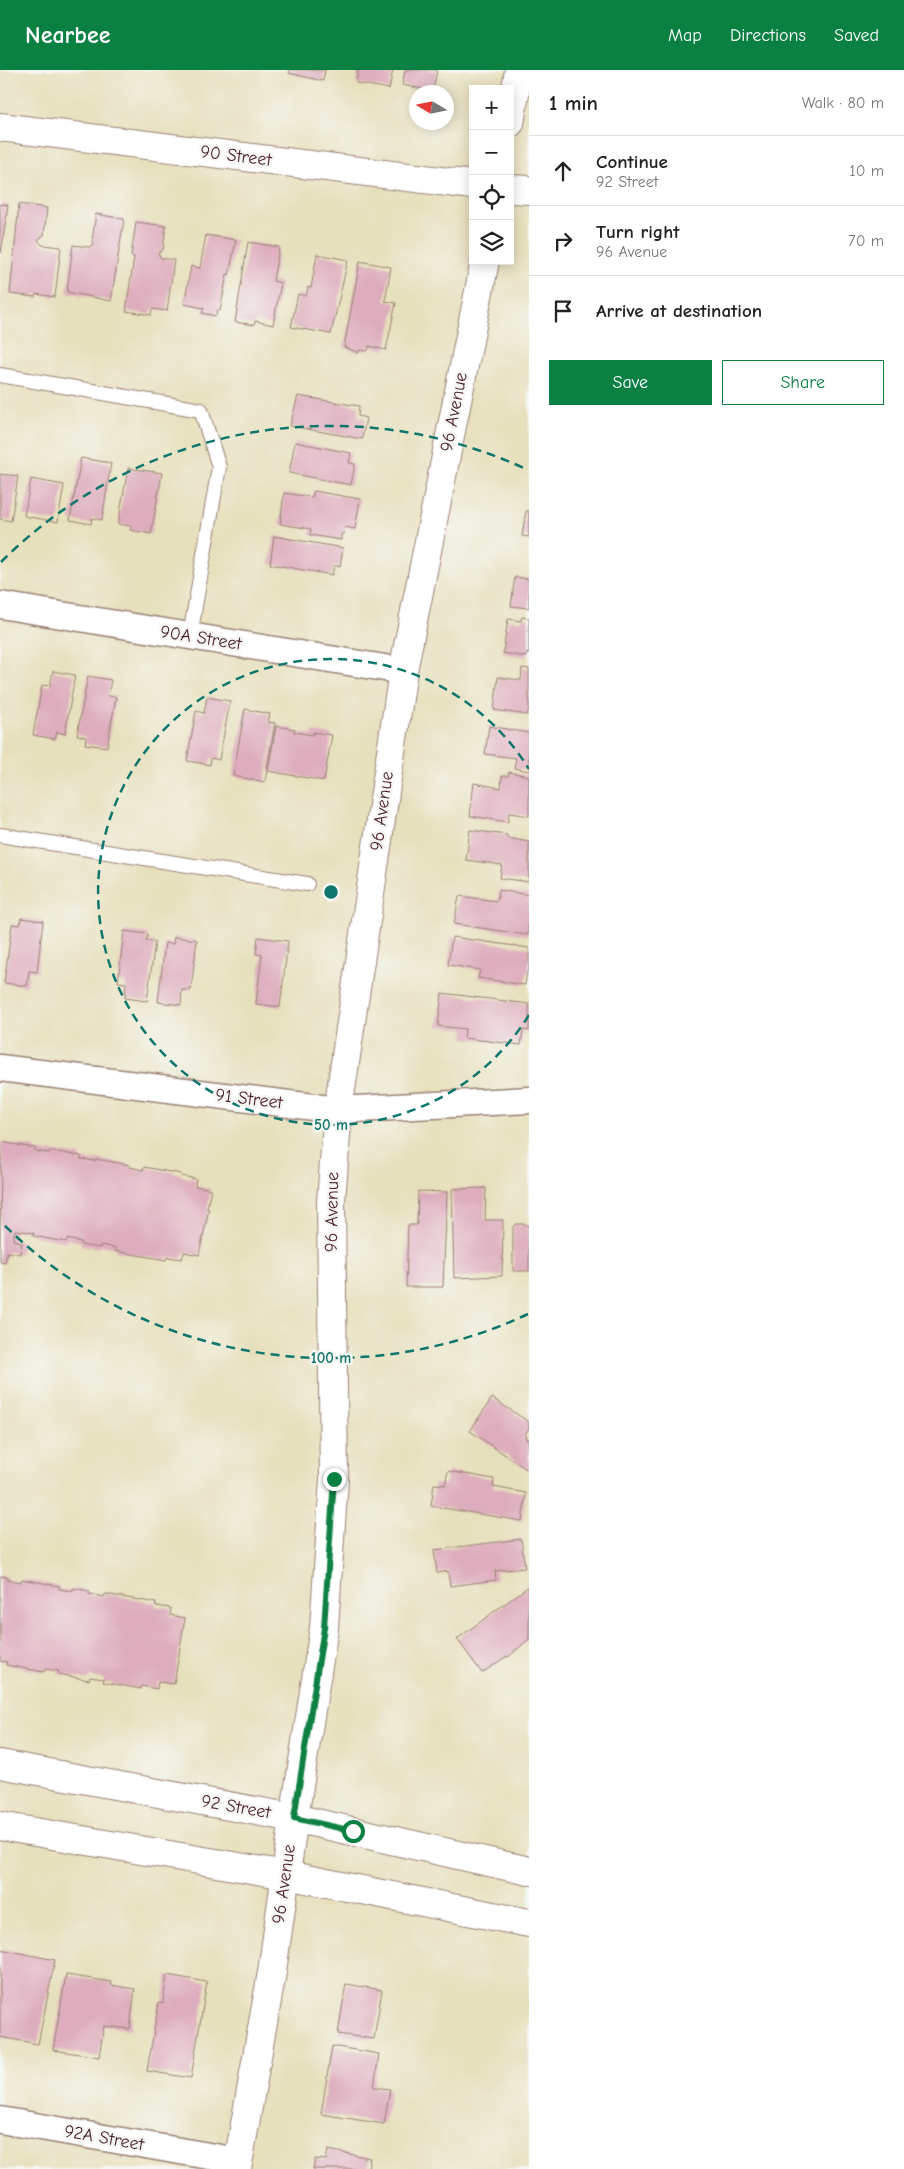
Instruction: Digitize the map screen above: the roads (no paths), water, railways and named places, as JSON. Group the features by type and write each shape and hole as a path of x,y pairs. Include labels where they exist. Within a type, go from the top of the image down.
{"street":[{"path":"514,99 519,70"},
{"name":"90 Street","path":"0,127 469,185"},
{"path":"514,189 529,190"},
{"name":"96 Avenue","path":"238,2165 271,1978 324,1628 334,1479 331,1201 338,1110 402,671 484,265"},
{"name":"90A Street","path":"0,605 402,671"},
{"name":"91 Street","path":"0,1068 338,1110 529,1100"},
{"name":"92 Street","path":"0,1764 294,1818 529,1871"},
{"path":"0,1826 286,1874 529,1924"},
{"name":"92A Street","path":"0,2120 238,2165"}],"lane":[{"path":"0,375 201,410 219,467 190,636"},
{"path":"0,835 306,884"}]}
